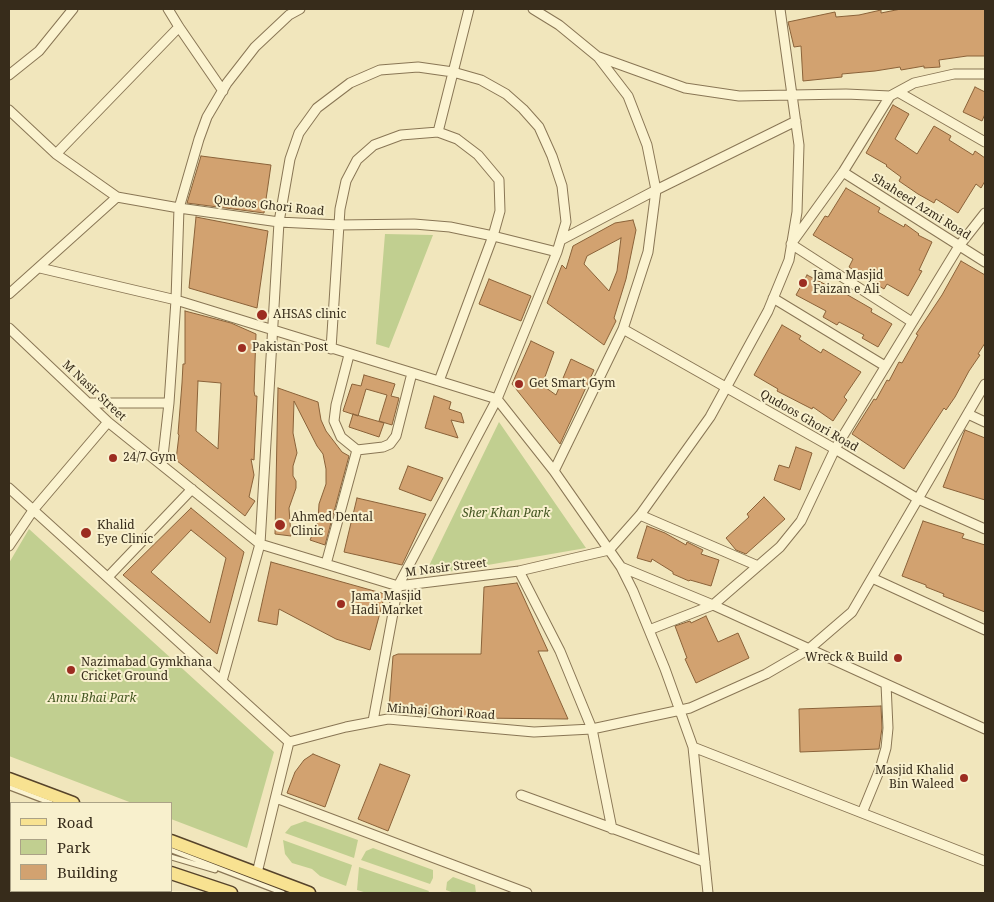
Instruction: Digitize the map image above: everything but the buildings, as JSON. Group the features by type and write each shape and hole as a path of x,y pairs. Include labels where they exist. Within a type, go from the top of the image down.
{"main road":[{"path":"9,779 70,802"},
{"path":"172,841 251,876 309,893"},
{"path":"172,873 231,893"}],"street":[{"path":"168,9 223,91"},
{"path":"162,465 169,403 176,300 179,208 207,117 223,91 255,47 287,12 300,9"},
{"path":"438,132 469,9"},
{"path":"533,9 559,25 598,57 628,96 647,145 656,190 648,252 623,329 554,471"},
{"path":"609,550 640,515 710,417 768,310 789,260 796,212 799,145 780,9"},
{"path":"9,75 38,51 71,10"},
{"path":"56,154 179,27"},
{"path":"598,57 685,88 739,96 894,94 985,142"},
{"path":"222,680 260,544 279,222 290,160 299,132 317,108 350,83 380,70 418,67 453,72 481,80 506,94 539,127 552,156 562,186 566,222 557,252 497,399 398,586 373,721"},
{"path":"791,244 843,172 894,94 914,83 954,74 985,74"},
{"name":"Qudoos Ghori Road","path":"9,110 56,154 117,197 279,222 339,225 414,224 450,228 493,236 557,252"},
{"path":"561,240 656,190 796,121"},
{"path":"331,349 339,225 346,181 357,160 374,145 400,135 438,132 456,139 478,155 499,180 500,211 493,236 439,381"},
{"name":"Shaheed Azmi Road","path":"843,172 985,262"},
{"path":"9,294 117,197"},
{"path":"649,630 713,605 780,547 801,521 835,449 959,246 985,213"},
{"path":"791,244 912,322"},
{"path":"40,268 176,300 497,399 554,471 621,567 666,668 693,747 708,893"},
{"path":"773,298 885,366"},
{"name":"M Nasir Street","path":"9,328 108,422 260,544 398,586 519,571 609,550"},
{"name":"Qudoos Ghori Road","path":"623,329 835,449 918,499 985,529"},
{"path":"349,354 336,405 334,421 341,437 357,450 382,447 390,444 396,436 412,373"},
{"name":"Minhaj Ghori Road","path":"289,742 346,726 388,719 534,732 592,729 680,711 698,705 766,674 809,649 852,612 985,384"},
{"path":"88,403 169,403"},
{"path":"968,414 985,422"},
{"path":"9,546 34,510 108,422"},
{"path":"326,564 357,450"},
{"path":"9,488 289,742 276,798 251,876"},
{"path":"108,577 192,489"},
{"path":"640,515 758,566"},
{"path":"621,567 713,605 985,729"},
{"path":"519,571 560,651 592,729 612,829"},
{"path":"872,578 985,630"},
{"path":"862,813 880,769 886,748 888,728 886,684"},
{"path":"693,747 985,862"},
{"path":"521,795 705,862"},
{"path":"276,798 527,893"}],"lane":[{"path":"9,787 48,802"},
{"path":"172,850 251,876 283,893"},
{"path":"172,857 251,876"}],"green space":[{"path":"385,234 433,235 389,348 376,344"},
{"name":"Sher Khan Park","path":"499,422 586,548 424,576"},
{"name":"Annu Bhai Park","path":"29,529 274,752 247,848 172,819 172,802 129,802 9,756 9,563"},
{"path":"305,821 358,840 354,858 285,833 291,826"},
{"path":"283,840 352,865 346,886 320,876 312,869 292,863 285,854"},
{"path":"373,848 433,870 433,878 430,884 361,860 366,851"},
{"path":"359,867 429,891 428,893 367,893 357,890"},
{"path":"453,877 475,885 476,893 454,893 446,890 447,882"}],"place":[{"name":"Jama Masjid Faizan e Ali","path":"803,283"},
{"name":"AHSAS clinic","path":"262,315"},
{"name":"Pakistan Post","path":"242,348"},
{"name":"Get Smart Gym","path":"519,384"},
{"name":"24/7 Gym","path":"113,458"},
{"name":"Ahmed Dental Clinic","path":"280,525"},
{"name":"Khalid Eye Clinic","path":"86,533"},
{"name":"Jama Masjid Hadi Market","path":"341,604"},
{"name":"Wreck & Build","path":"898,658"},
{"name":"Nazimabad Gymkhana Cricket Ground","path":"71,670"},
{"name":"Masjid Khalid Bin Waleed","path":"964,778"}]}
